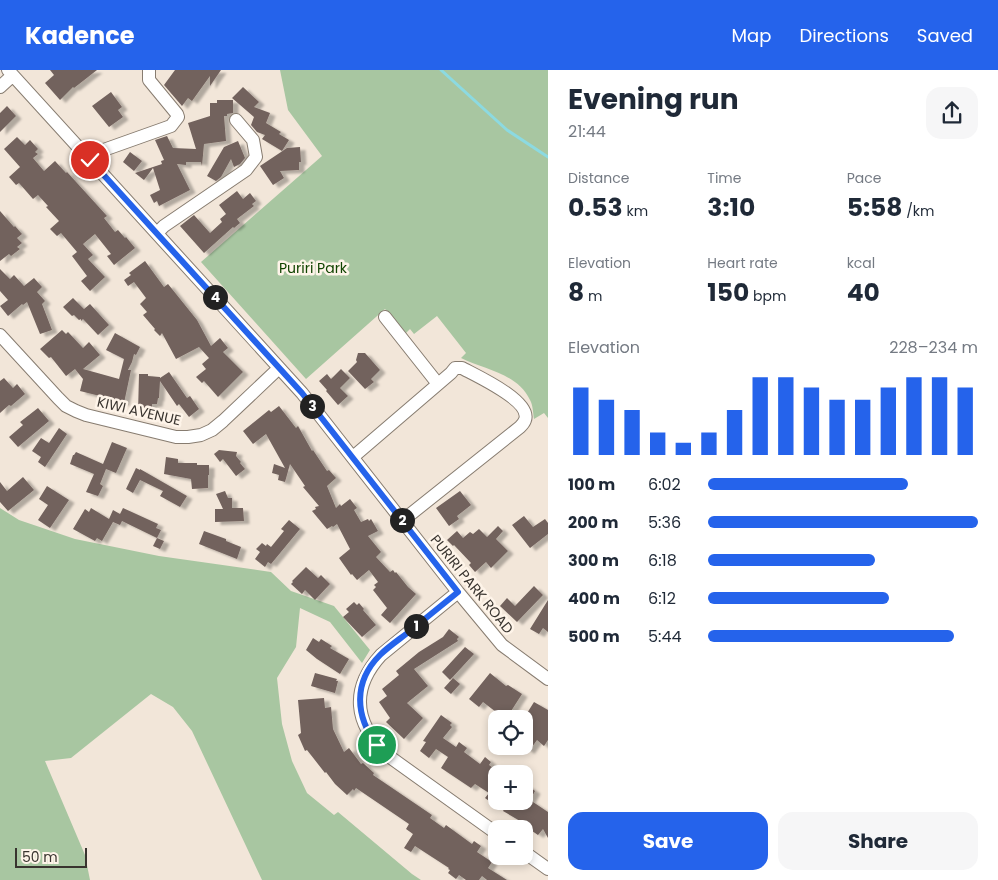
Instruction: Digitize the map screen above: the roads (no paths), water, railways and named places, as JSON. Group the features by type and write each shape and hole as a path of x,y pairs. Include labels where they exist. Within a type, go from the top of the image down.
{"street":[{"path":"90,160 98,152 171,126 178,117 149,80 149,70"},
{"path":"0,87 10,73"},
{"name":"PURIRI PARK ROAD","path":"10,73 302,393 458,592 502,645 548,678"},
{"path":"156,233 246,170 256,157 252,140 236,120"},
{"path":"385,317 438,384"},
{"name":"KIWI AVENUE","path":"0,335 66,406 92,416 176,436 201,435 212,430 279,368"},
{"path":"353,458 455,368 462,368 506,392 522,407 525,420 520,427 402,521"},
{"path":"458,592 381,655 373,664 362,684 360,709 369,735 386,755 488,827"},
{"path":"533,858 548,869"}],"waterway":[{"path":"441,70 507,130 548,157"}],"park label":[{"name":"Puriri Park","path":"313,268"}]}
